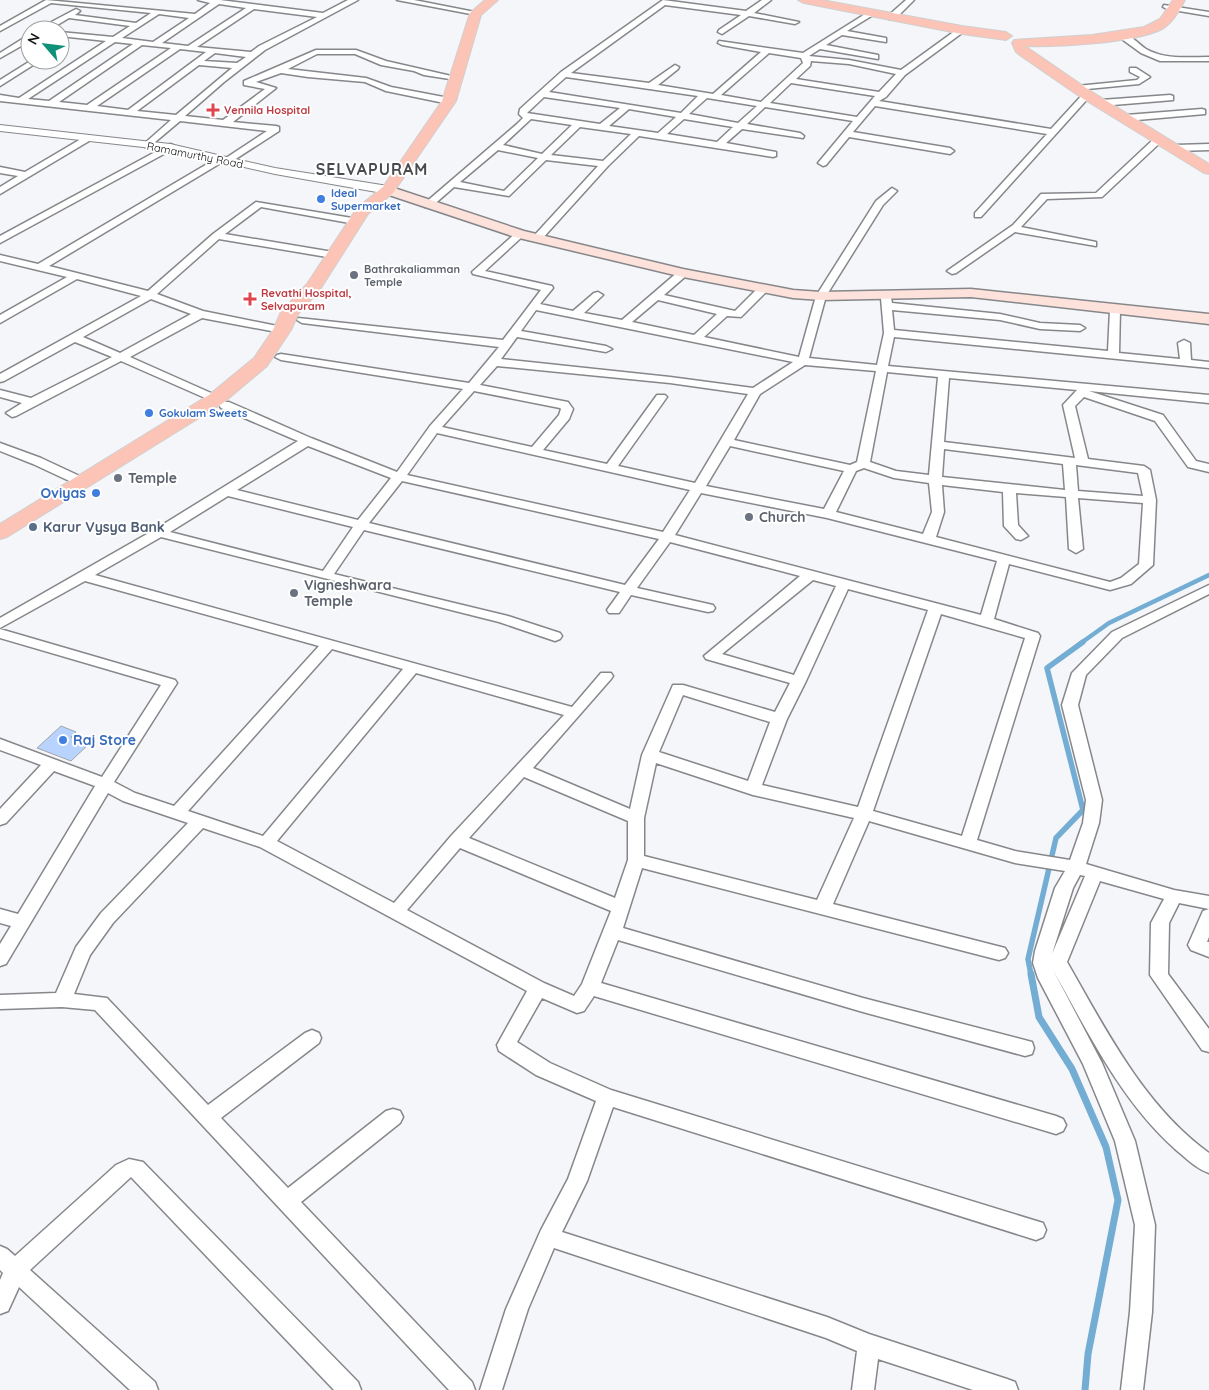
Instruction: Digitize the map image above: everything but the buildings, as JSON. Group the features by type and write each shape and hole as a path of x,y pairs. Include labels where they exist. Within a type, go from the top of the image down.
{"main road":[{"path":"0,532 220,402 261,362 282,330 290,312 313,287 356,221 372,202 394,193 450,101 463,60 466,41 476,13 492,0"},
{"path":"804,0 1016,40 1044,42 1122,35 1155,28 1164,23 1177,3"},
{"path":"1016,40 1074,36 1143,27 1156,20 1177,3"},
{"path":"1016,40 1020,49 1025,53 1082,92 1160,138 1209,170"},
{"path":"394,193 520,234 683,273 764,288 821,296 886,301 970,293 1209,319"},
{"path":"0,544 220,402 281,357 302,320 313,287"}],"street":[{"path":"202,0 322,15"},
{"path":"234,82 239,66 262,48 322,15 354,0"},
{"path":"401,0 476,13"},
{"path":"722,32 767,0"},
{"path":"892,17 910,0"},
{"path":"2,27 50,1 195,16"},
{"path":"773,154 527,116 523,114 523,111 564,74 667,1 795,22"},
{"path":"154,45 217,2"},
{"path":"1177,3 1209,14"},
{"path":"61,20 86,4"},
{"path":"190,48 253,6"},
{"path":"19,101 158,12"},
{"path":"805,57 818,46 870,13"},
{"path":"68,16 136,25"},
{"path":"2,27 20,29"},
{"path":"822,163 902,73 962,30"},
{"path":"839,32 883,40"},
{"path":"70,35 253,55"},
{"path":"70,39 76,35"},
{"path":"1122,35 1144,51 1163,59 1209,59"},
{"path":"50,104 140,43"},
{"path":"722,43 805,57 849,62 902,73"},
{"path":"0,56 20,44"},
{"path":"818,46 875,57"},
{"path":"89,108 178,47"},
{"path":"714,97 768,50"},
{"path":"129,113 213,51"},
{"path":"148,145 179,118 234,82 280,70 316,52 356,52 424,73 456,78"},
{"path":"719,145 806,64 805,57"},
{"path":"198,63 239,66"},
{"path":"652,86 675,67"},
{"path":"0,84 22,70"},
{"path":"280,70 308,75 366,80 390,89 450,101"},
{"path":"978,215 1053,132 1082,92 1139,82 1146,77 1133,70"},
{"path":"564,74 652,86 860,120"},
{"path":"790,80 882,96"},
{"path":"225,123 272,88 234,82"},
{"path":"543,94 683,115 800,136"},
{"path":"660,136 704,95"},
{"path":"0,98 276,129 42,266"},
{"path":"1101,103 1170,98"},
{"path":"874,103 1053,132"},
{"path":"601,128 627,106"},
{"path":"1126,118 1202,112"},
{"path":"428,204 497,147 527,119 527,116"},
{"path":"453,184 506,194 578,124"},
{"name":"Ramamurthy Road","path":"0,128 170,148 275,171 394,193"},
{"path":"537,238 605,164 637,134"},
{"path":"848,134 950,151"},
{"path":"952,271 1014,228 1044,196 1059,194 1088,197 1099,195 1160,138"},
{"path":"0,191 86,139"},
{"path":"497,147 545,157 605,164"},
{"path":"1176,148 1209,147"},
{"path":"0,240 170,148"},
{"path":"0,170 26,175"},
{"path":"614,610 698,488 755,392 803,361 821,296 879,203 892,191"},
{"path":"0,378 150,295 216,236 259,204 356,221"},
{"path":"1014,228 1092,244"},
{"path":"326,576 434,429 494,362 505,344 548,288 477,272 520,234"},
{"path":"216,236 333,255"},
{"path":"0,258 42,266 150,295 200,314 282,330"},
{"path":"624,324 683,273"},
{"path":"0,320 76,276"},
{"path":"656,296 737,315 764,288"},
{"path":"575,315 598,295"},
{"path":"863,464 889,333 886,301 1000,316 1040,326 1080,328"},
{"path":"533,306 803,361 1209,399"},
{"path":"1113,356 1115,310"},
{"path":"696,340 725,312"},
{"path":"12,413 200,314"},
{"path":"302,320 505,344"},
{"path":"1037,348 1040,326"},
{"path":"514,333 606,349"},
{"path":"889,333 1209,365"},
{"path":"73,337 307,441 399,477 666,537 986,621 1033,636 968,843"},
{"path":"1184,343 1186,362"},
{"path":"281,357 472,387 564,405 567,409 565,416 535,452"},
{"path":"494,362 670,380 755,392"},
{"path":"928,540 938,512 935,480 944,374"},
{"path":"1069,386 1159,418 1192,464 1209,468"},
{"path":"1076,549 1073,495 1075,460 1069,405 1082,392"},
{"path":"0,393 31,402"},
{"path":"610,468 660,397"},
{"path":"434,429 698,488 828,514 1110,586 1126,581 1146,565 1150,500 1144,470 1075,460 938,446"},
{"path":"0,624 159,533 307,441"},
{"path":"727,442 851,469 863,464 894,474 935,480 1073,495 1150,500"},
{"path":"0,457 6,448 82,482"},
{"path":"828,514 851,469"},
{"path":"1009,489 1011,526 1021,536"},
{"path":"224,491 708,608"},
{"path":"159,533 503,619 556,636"},
{"path":"986,621 1004,559"},
{"path":"83,576 575,713"},
{"path":"799,681 711,656 809,576"},
{"path":"753,789 779,719 799,681 843,585"},
{"path":"1209,589 1117,635 1079,672 1070,705 1094,800 1085,870 1058,962 1117,1064 1147,1106 1170,1132 1201,1160 1209,1164"},
{"path":"823,907 864,814 936,608"},
{"path":"0,632 170,683 105,784 0,958"},
{"path":"177,813 328,644"},
{"path":"266,843 413,668"},
{"path":"396,912 457,840 575,713 606,676"},
{"path":"0,744 105,784 129,797 266,843 538,988 578,1006 590,987 612,932 636,860 636,818 650,755 678,688 779,719"},
{"path":"650,755 753,789 864,814 1015,857 1085,870 1174,896 1209,903"},
{"path":"0,819 52,763"},
{"path":"522,770 636,818"},
{"path":"62,1000 82,952 107,918 200,821"},
{"path":"457,840 619,907"},
{"path":"636,860 999,953"},
{"path":"1085,870 1064,888 1042,963 1047,978 1092,1063 1125,1141 1146,1225 1141,1312 1132,1390"},
{"path":"1174,896 1160,923 1159,976 1209,1044"},
{"path":"0,916 21,922"},
{"path":"1209,916 1197,945 1209,950"},
{"path":"612,932 863,1005 1025,1048"},
{"path":"590,987 1056,1125"},
{"path":"538,988 506,1046 543,1069 608,1097 1036,1230"},
{"path":"0,1002 62,1000 100,1003 464,1390"},
{"path":"208,1116 312,1038"},
{"path":"491,1390 517,1309 548,1237 577,1180 608,1097"},
{"path":"287,1201 393,1118"},
{"path":"0,1304 8,1262 123,1172 130,1168 136,1168 350,1390"},
{"path":"548,1237 817,1325 869,1345 1007,1390"},
{"path":"8,1262 148,1390"},
{"path":"863,1390 869,1345"}],"waterway":[{"path":"1081,643 1109,623 1209,575"},
{"path":"1031,975 1028,959 1056,838 1083,810 1047,668 1083,642"},
{"path":"1031,974 1039,1017 1072,1069 1106,1147 1118,1200 1088,1354 1085,1390"}],"place":[{"name":"Vennila Hospital","path":"213,110"},
{"name":"Ideal Supermarket","path":"321,199"},
{"name":"Bathrakaliamman Temple","path":"354,275"},
{"name":"Revathi Hospital, Selvapuram","path":"250,299"},
{"name":"Gokulam Sweets","path":"149,413"},
{"name":"Temple","path":"118,478"},
{"name":"Oviyas","path":"96,493"},
{"name":"Church","path":"749,517"},
{"name":"Karur Vysya Bank","path":"33,527"},
{"name":"Vigneshwara Temple","path":"294,593"},
{"name":"Raj Store","path":"63,740"}],"district":[{"name":"SELVAPURAM","path":"372,169"}]}
